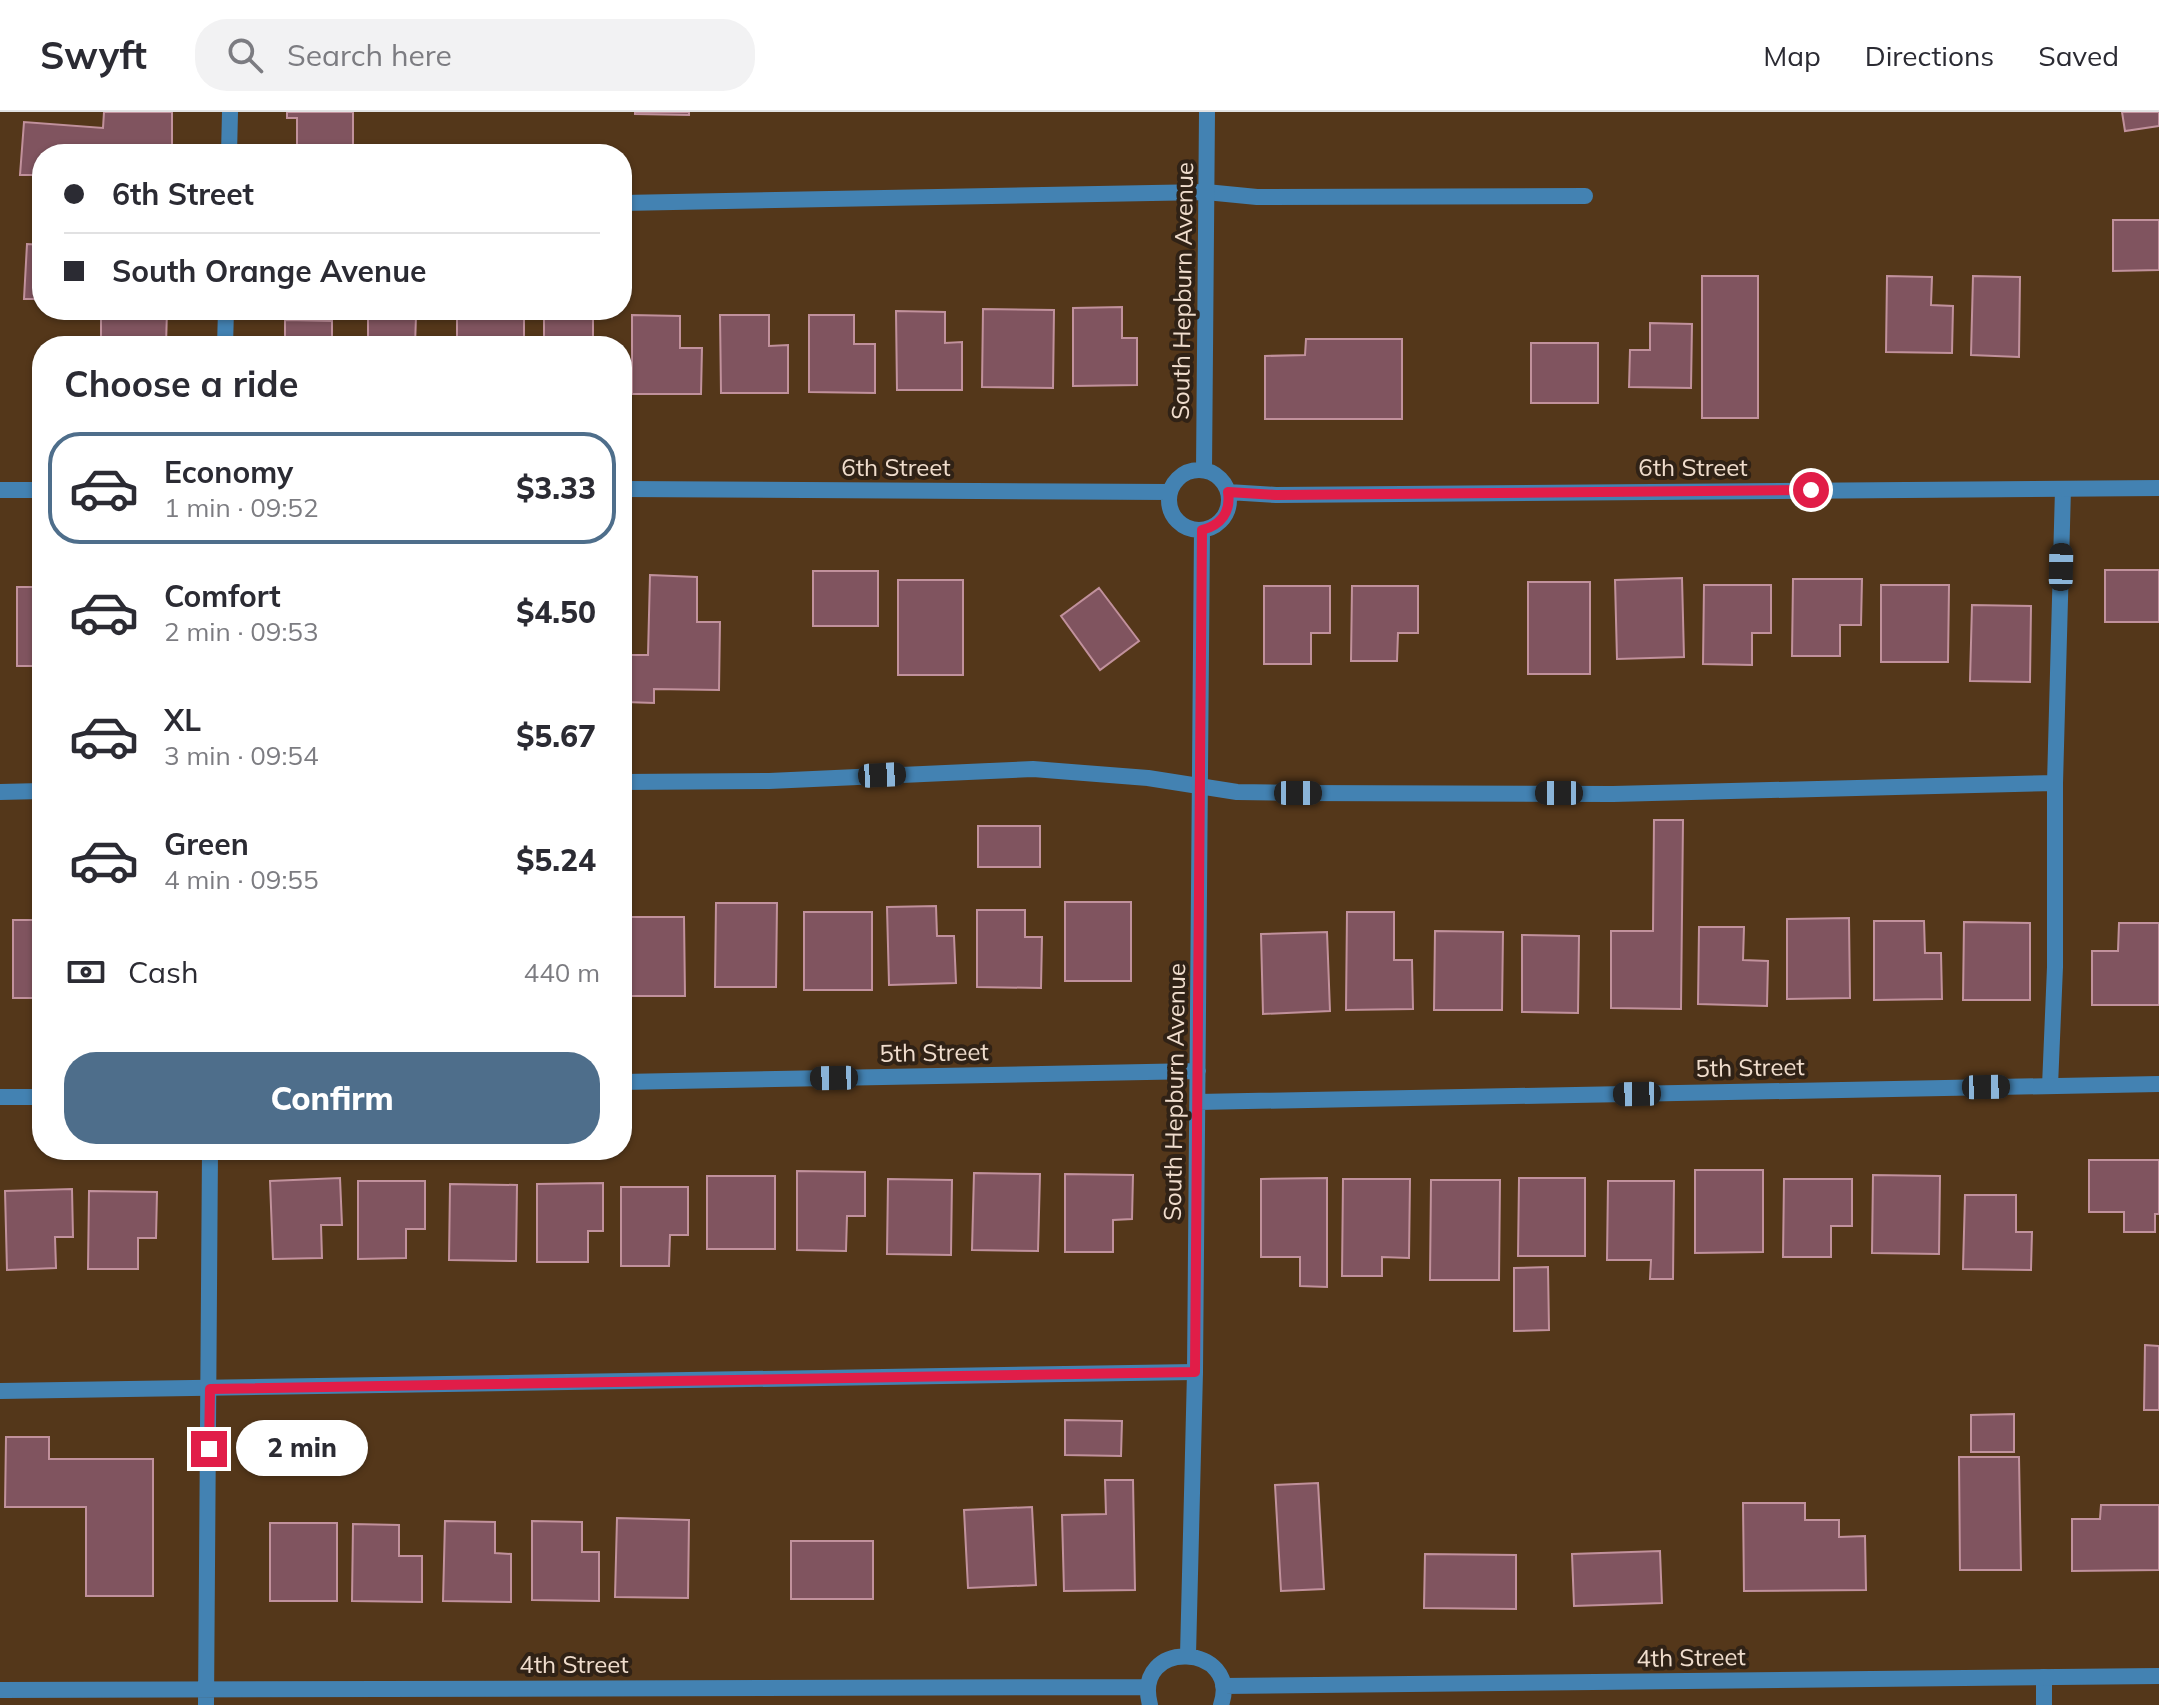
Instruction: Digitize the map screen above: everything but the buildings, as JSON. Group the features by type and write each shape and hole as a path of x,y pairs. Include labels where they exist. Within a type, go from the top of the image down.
{"street":[{"path":"229,144 230,112"},
{"name":"South Hepburn Avenue","path":"1204,470 1207,112"},
{"path":"632,203 1206,192 1257,197 1585,196"},
{"path":"1195,470 1204,470 1219,478 1228,492 1230,503 1221,521 1202,530 1192,529 1176,519 1169,502 1170,492 1179,478 1195,470"},
{"name":"6th Street","path":"1228,492 1276,495 2159,488"},
{"name":"6th Street","path":"632,489 1170,492"},
{"path":"2050,1086 2055,967 2055,783 2063,489"},
{"path":"0,490 32,490"},
{"name":"South Hepburn Avenue","path":"1188,1655 1195,1372 1202,530"},
{"path":"632,782 769,781 1033,769 1084,771 1237,792 1298,793 1613,794 2055,783"},
{"path":"0,792 32,791"},
{"name":"5th Street","path":"632,1082 1198,1071"},
{"name":"5th Street","path":"1198,1102 2159,1084"},
{"path":"0,1097 32,1097"},
{"path":"206,1696 210,1160"},
{"path":"0,1391 1195,1372"},
{"path":"1150,1705 1148,1687 1151,1676 1158,1667 1177,1656 1188,1655 1211,1665 1223,1686 1221,1705"},
{"name":"4th Street","path":"1223,1686 2159,1676"},
{"path":"2044,1677 2044,1705"},
{"name":"4th Street","path":"0,1690 206,1696 1148,1687"}],"route":[{"path":"209,1449 210,1389 1195,1372 1202,530 1221,521 1230,503 1228,492 1276,495 1811,490"}]}
